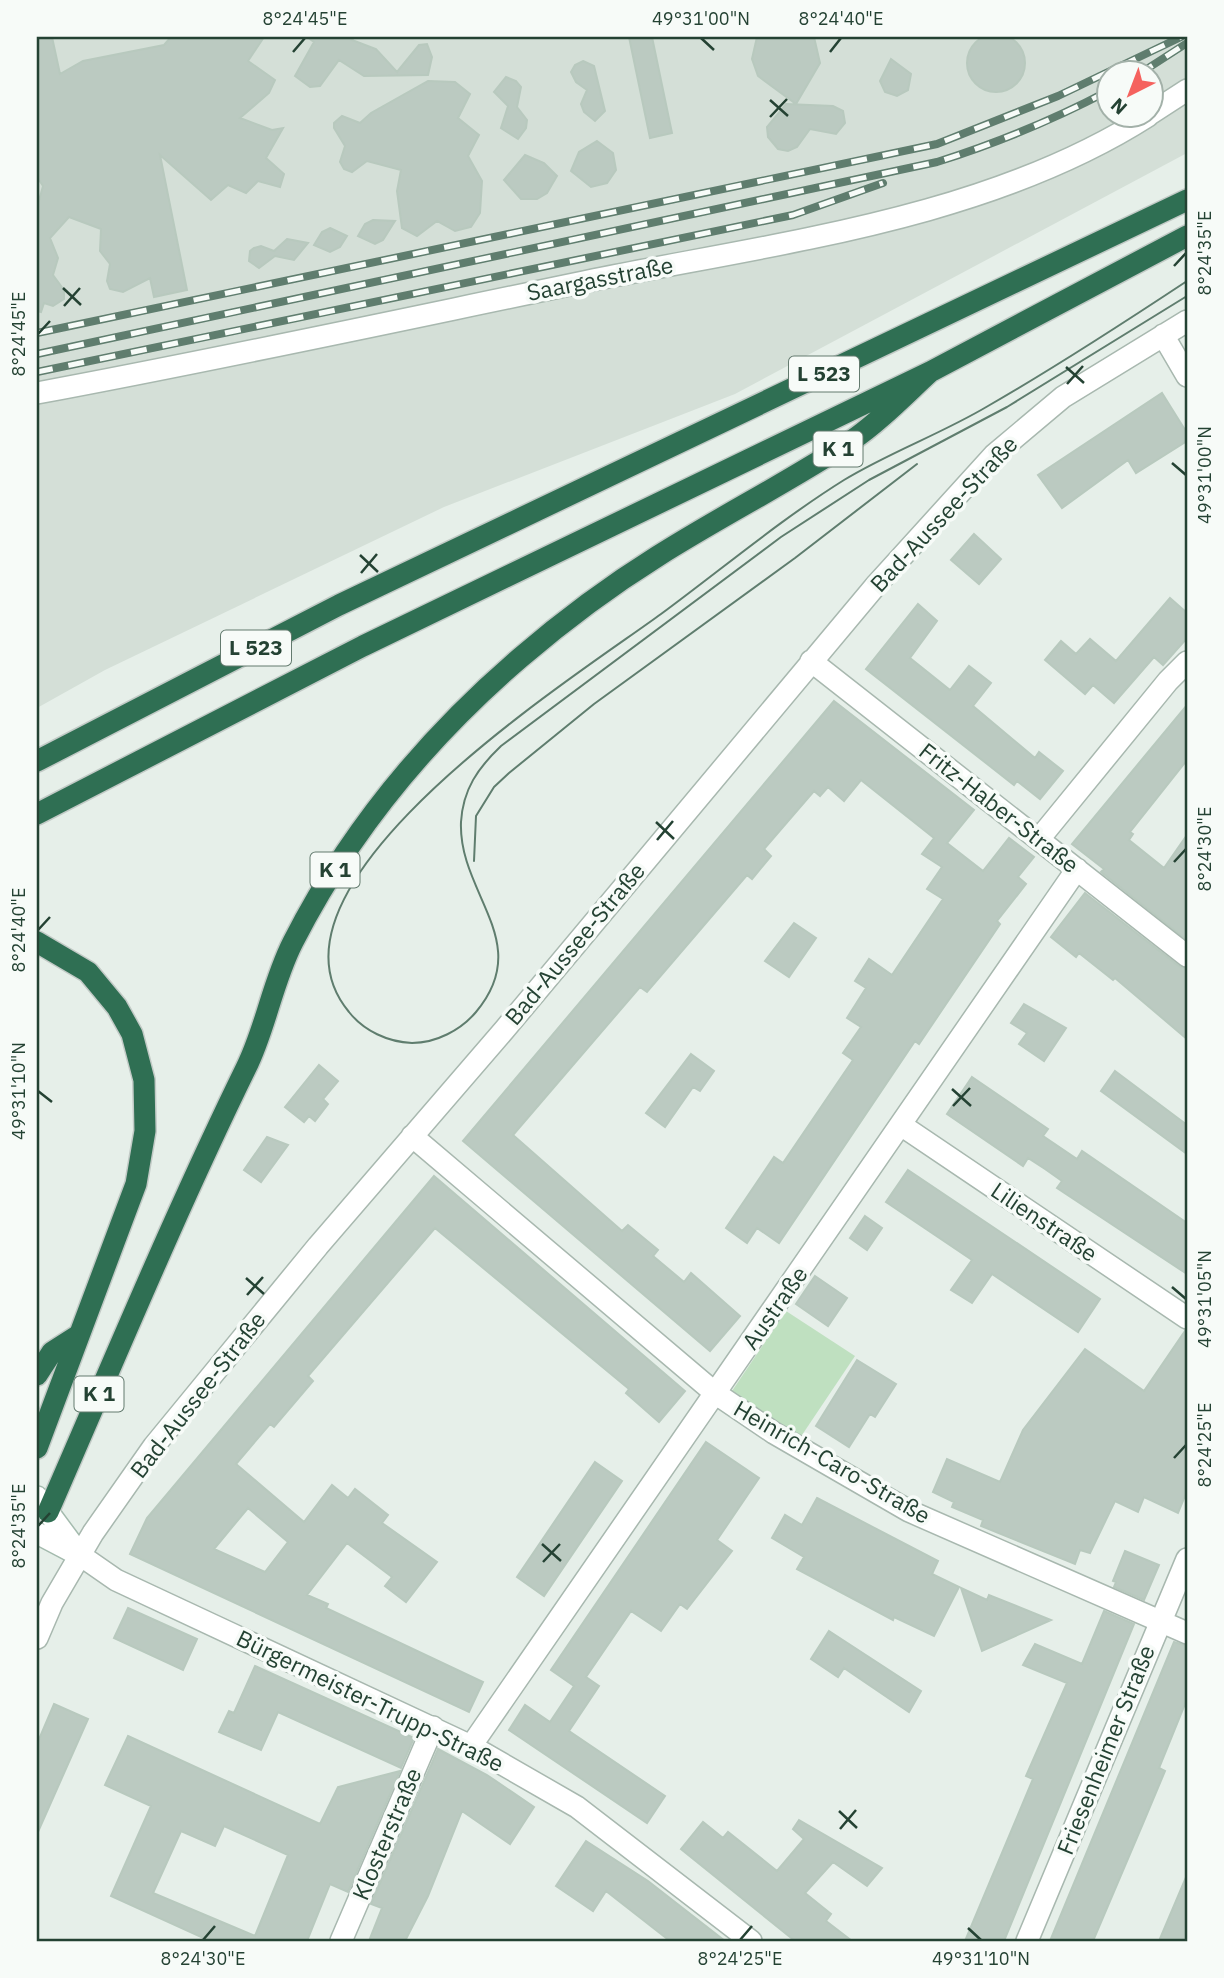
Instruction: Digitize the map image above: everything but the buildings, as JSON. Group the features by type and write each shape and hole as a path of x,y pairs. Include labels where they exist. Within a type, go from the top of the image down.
{"highway":[{"name":"L 523","path":"42,755 339,605 1187,200"},
{"name":"L 523","path":"37,814 363,646 930,372 1187,236"},
{"name":"K 1","path":"43,1504 217,1123 258,1043 274,986 292,943 327,881 385,798 421,753 458,714 560,625 657,556 855,439 930,372"},
{"path":"37,942 88,972 117,1007 132,1034 144,1080 145,1131 136,1184 37,1448"},
{"path":"37,1375 52,1352 77,1336"}],"street":[{"name":"Saargasstraße","path":"1164,105 1187,90"},
{"name":"Saargasstraße","path":"37,393 871,224 1020,180 1125,130"},
{"name":"Bad-Aussee-Straße","path":"37,1638 52,1603 80,1555 154,1446 811,661 994,455 1063,397 1187,321"},
{"path":"1163,335 1187,376"},
{"name":"Fritz-Haber-Straße","path":"811,661 1187,956"},
{"path":"1039,838 1168,681 1187,662"},
{"name":"Austraße","path":"471,1746 1077,869"},
{"name":"Lilienstraße","path":"901,1125 1187,1318"},
{"name":"Heinrich-Caro-Straße","path":"412,1136 715,1393 774,1433 909,1511 1187,1633"},
{"name":"K 1","path":"37,1535 43,1504"},
{"name":"Bürgermeister-Trupp-Straße","path":"43,1504 80,1555"},
{"name":"Bürgermeister-Trupp-Straße","path":"37,1535 80,1555 116,1580 471,1746 576,1807 751,1941"},
{"name":"Friesenheimer Straße","path":"1027,1941 1187,1559"},
{"name":"Klosterstraße","path":"341,1941 433,1727"}],"shaded area":[{"path":"37,37 1187,37 1187,153 735,394 444,507 105,670 37,708"}],"green space":[{"path":"786,1311 855,1356 800,1438 730,1394"}],"tram line":[{"path":"1187,281 1013,391 970,416 861,470 820,495 562,684 498,733 434,788 379,846 341,905 329,961 349,1012 355,1019 385,1038 412,1043 439,1038 463,1024 476,1012 492,987 498,963 496,940 490,918 470,872 463,848 461,822 468,789 485,763 501,746 781,537 869,480 1007,407 1187,296"},
{"path":"474,861 476,816 494,787 509,773 594,704 795,558 917,464"}],"railway":[{"path":"37,333 937,144 1058,96 1181,37"},
{"path":"1161,60 1187,43"},
{"path":"37,354 937,162 1024,130 1094,98"},
{"path":"37,372 793,215 883,183"}]}
